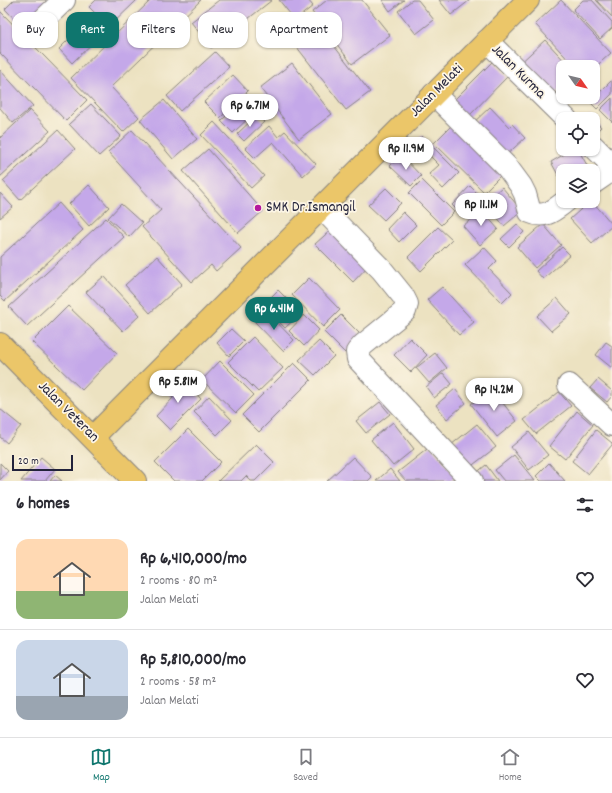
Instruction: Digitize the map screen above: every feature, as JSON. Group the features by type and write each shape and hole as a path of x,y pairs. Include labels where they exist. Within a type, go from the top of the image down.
{"main road":[{"name":"Jalan Melati","path":"93,438 528,0"},
{"name":"Jalan Veteran","path":"1,347 135,481"}],"street":[{"path":"52,12 64,0"},
{"name":"Jalan Kurma","path":"487,41 559,112"},
{"path":"434,94 507,167 521,186 530,212 537,215 546,214 556,208"},
{"path":"600,153 612,165"},
{"path":"600,178 612,170"},
{"path":"322,208 382,270 403,296 407,304 405,311 363,345 357,352 358,359 472,481"},
{"path":"568,385 610,420"}],"building":[{"path":"14,0 45,0 51,6 45,12 12,12 12,16 5,9"},
{"path":"96,0 137,0 119,17 119,12 94,12 89,7"},
{"path":"151,0 201,0 189,12 139,12"},
{"path":"219,0 272,0 248,19 248,12 204,12"},
{"path":"279,0 308,0 313,6 305,12 289,12"},
{"path":"327,0 362,0 390,35 352,64 340,48 342,48 342,12 312,12"},
{"path":"382,0 404,0 390,11"},
{"path":"412,0 418,0 434,20 416,34 398,11"},
{"path":"439,0 470,0 451,15"},
{"path":"561,0 611,53 600,63 600,60 568,60 535,24"},
{"path":"583,0 592,0 612,22 612,28 600,39 573,10"},
{"path":"596,0 612,0 612,17"},
{"path":"0,11 12,23 12,48 36,48 87,100 66,121 0,53"},
{"path":"198,16 198,31 191,22"},
{"path":"127,23 127,48 151,48 111,87 139,117 123,132 71,78 102,48 119,48 119,31"},
{"path":"545,40 564,60 556,60 556,93 548,101 516,67"},
{"path":"66,42 66,48 87,48 72,63 59,49"},
{"path":"298,48 336,48 370,92 346,110"},
{"path":"215,52 229,67 180,111 167,96"},
{"path":"492,62 507,77 467,118 451,103"},
{"path":"292,63 332,114 299,139 260,88"},
{"path":"0,70 33,106 13,123 0,108"},
{"path":"233,75 248,91 220,118 204,102"},
{"path":"612,80 612,94 597,109 592,104 600,104 600,92"},
{"path":"245,98 257,110 233,133 221,121"},
{"path":"612,98 612,122 600,110"},
{"path":"164,100 197,139 173,159 140,120"},
{"path":"91,104 121,136 99,156 69,124"},
{"path":"490,107 509,127 512,124 525,138 503,158 472,124"},
{"path":"30,110 50,131 0,177 0,138"},
{"path":"257,115 264,122 244,141 237,134"},
{"path":"214,122 264,176 251,188 201,135"},
{"path":"455,122 505,171 484,192 434,143"},
{"path":"269,126 278,137 285,131 316,164 303,176 273,142 255,158 245,148"},
{"path":"58,130 75,149 20,200 3,181"},
{"path":"132,130 241,248 216,271 211,265 192,282 142,227 161,210 108,152"},
{"path":"422,136 459,173 443,189 429,174 439,165 416,142"},
{"path":"208,149 263,211 238,233 183,171"},
{"path":"401,155 421,176 411,186 390,166"},
{"path":"561,156 582,156 586,164 556,164 556,171 551,162"},
{"path":"422,180 454,212 441,225 409,193"},
{"path":"89,185 109,207 89,226 69,204"},
{"path":"470,186 483,199 464,217 452,205"},
{"path":"502,187 522,211 504,226 485,202"},
{"path":"386,188 401,203 384,220 368,205"},
{"path":"0,193 13,207 0,218"},
{"path":"59,203 83,230 5,301 0,296 0,257"},
{"path":"121,204 142,223 129,237 108,218"},
{"path":"582,208 598,208 612,224 612,226 592,243 570,219"},
{"path":"482,210 498,229 480,245 463,226"},
{"path":"403,212 416,225 399,242 387,229"},
{"path":"106,218 124,237 27,326 9,307"},
{"path":"517,224 524,232 509,247 501,239"},
{"path":"543,224 561,245 535,268 517,247"},
{"path":"438,227 452,240 421,271 408,257"},
{"path":"333,228 369,265 353,282 315,244"},
{"path":"484,247 497,261 489,269 512,293 502,303 465,265"},
{"path":"562,247 570,255 543,279 536,271"},
{"path":"157,256 182,284 150,313 125,285"},
{"path":"104,276 140,315 123,331 86,292"},
{"path":"309,278 340,310 323,327 292,295"},
{"path":"442,287 474,322 459,335 427,300"},
{"path":"278,290 301,313 285,328 263,305"},
{"path":"557,298 571,314 551,331 537,316"},
{"path":"68,306 117,353 82,390 32,342"},
{"path":"266,311 294,340 283,351 255,322"},
{"path":"304,315 319,330 304,346 289,331"},
{"path":"341,315 362,336 345,353 324,332"},
{"path":"231,329 244,341 229,356 217,343"},
{"path":"253,337 283,368 258,392 228,362"},
{"path":"410,338 427,355 411,372 394,355"},
{"path":"319,341 334,356 315,375 299,360"},
{"path":"606,342 612,346 612,368 596,355"},
{"path":"435,353 447,368 429,383 416,368"},
{"path":"220,361 254,395 236,413 202,380"},
{"path":"294,363 311,380 259,432 242,415"},
{"path":"443,373 452,384 434,398 426,387"},
{"path":"182,378 201,399 170,430 156,416 173,398 168,392"},
{"path":"598,379 612,391 612,396 607,402 590,388"},
{"path":"491,388 517,421 497,437 471,404"},
{"path":"455,389 466,403 447,419 436,405"},
{"path":"559,392 571,406 536,434 524,420"},
{"path":"209,396 232,420 217,435 194,412"},
{"path":"380,402 390,414 366,433 356,421"},
{"path":"0,409 21,426 7,443 0,437"},
{"path":"577,411 593,425 565,459 549,446"},
{"path":"393,422 414,449 393,466 371,440"},
{"path":"477,424 496,447 469,468 451,445"},
{"path":"188,429 221,462 202,481 174,481 155,462"},
{"path":"596,430 612,443 612,445 588,474 572,461"},
{"path":"529,432 548,455 529,470 511,447"},
{"path":"256,444 274,462 255,481 251,481 246,476 241,481 218,481"},
{"path":"431,446 456,477 450,481 406,481 398,472"},
{"path":"514,455 535,481 504,481 495,470"},
{"path":"41,457 55,469 45,481 21,481"},
{"path":"353,457 372,477 368,481 327,481"},
{"path":"0,463 8,471 0,480"},
{"path":"549,463 565,481 541,481 536,476"},
{"path":"486,465 498,481 481,481 475,474"},
{"path":"390,469 400,481 376,481"},
{"path":"55,475 62,481 50,481"}],"place":[{"name":"SMK Dr.Ismangil","path":"258,208"}]}
